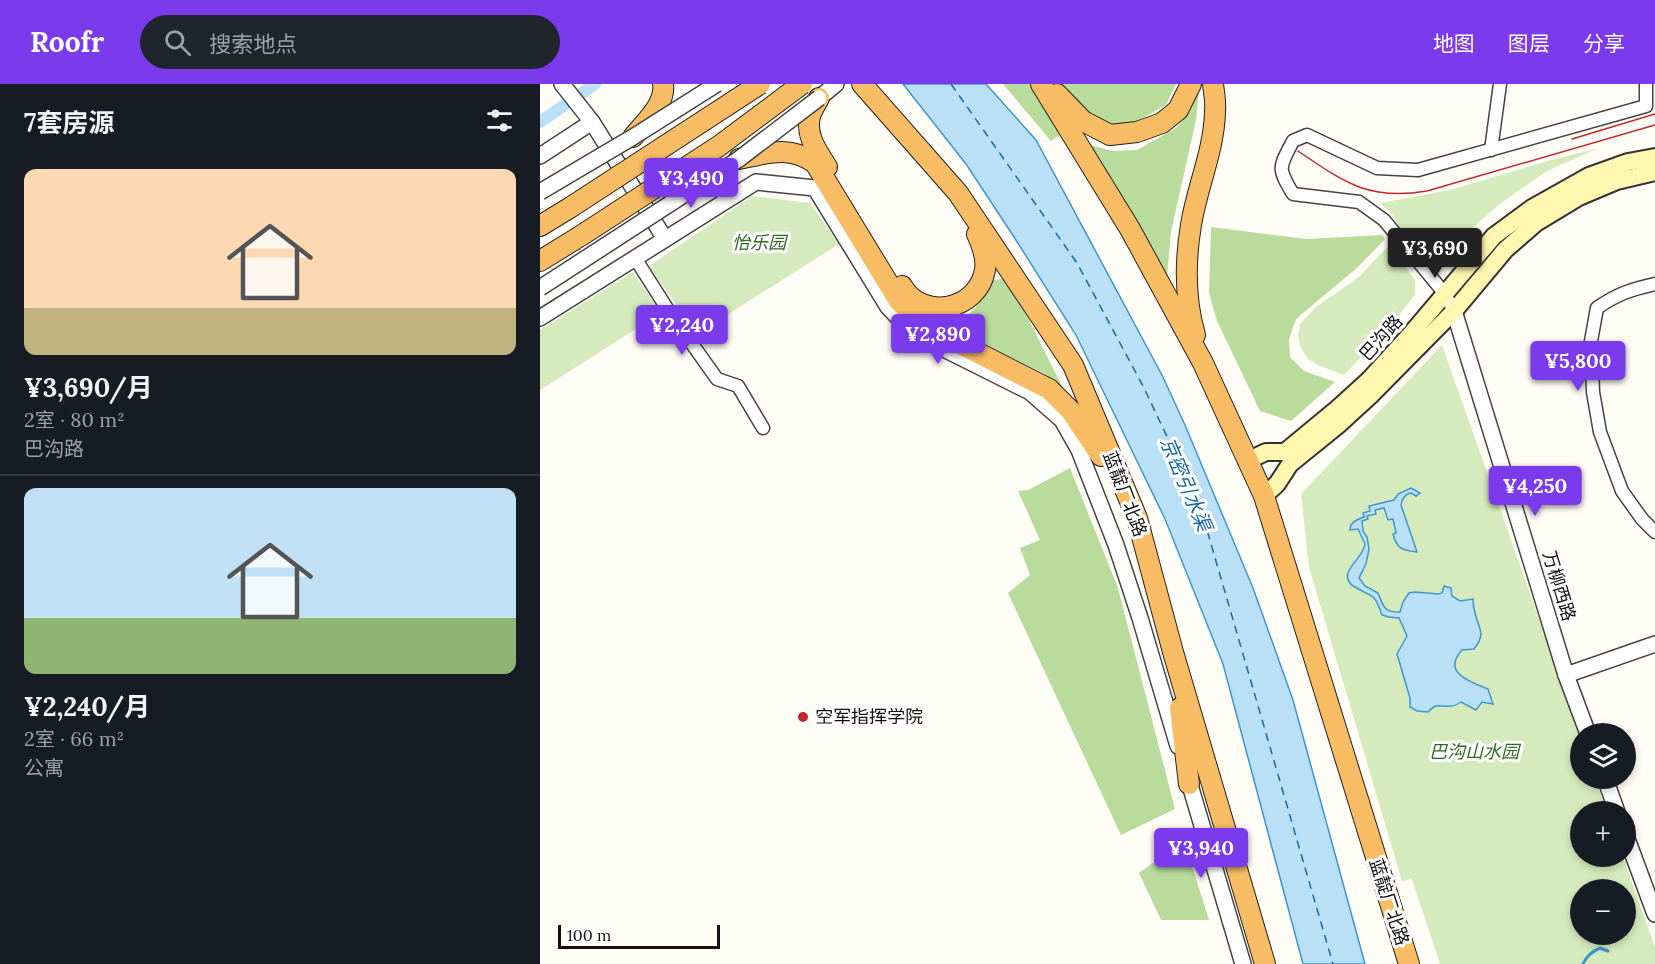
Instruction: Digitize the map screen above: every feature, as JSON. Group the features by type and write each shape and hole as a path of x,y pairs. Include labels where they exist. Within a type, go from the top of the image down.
{"highway":[{"path":"633,137 659,105 664,89 663,84"},
{"path":"540,226 760,84"},
{"path":"540,261 719,146 802,84"},
{"name":"蓝靛厂北路","path":"862,84 958,193 1073,365 1137,518 1173,652 1265,964"},
{"name":"蓝靛厂北路","path":"1041,84 1130,229 1203,363 1264,496 1409,964"},
{"path":"1048,84 1083,121 1110,135 1137,132 1162,123 1178,110 1191,84"},
{"path":"1203,363 1191,321 1187,289 1187,259 1191,224 1213,132 1214,84"},
{"path":"819,98 810,116 809,130 813,145 909,304 925,326 1049,389 1071,411 1094,444 1137,518"},
{"path":"739,159 781,151 804,155 815,163 899,301 909,304 917,302 932,308 948,307 964,301 975,291 982,280 985,269 983,248 958,193"},
{"path":"1173,652 1189,784"}],"main road":[{"name":"巴沟路","path":"1247,461 1266,452 1285,452 1369,380 1494,236 1532,208 1589,176 1628,162 1655,157"},
{"name":"巴沟路","path":"1264,496 1277,484 1290,464 1372,394 1454,311 1505,250 1536,223 1579,197 1617,181 1655,172"}],"street":[{"path":"562,84 592,122 665,239"},
{"path":"540,192 717,84"},
{"path":"540,288 739,159 836,84"},
{"path":"1491,150 1500,84"},
{"path":"1454,311 1445,294 1384,220 1359,202 1293,194 1281,175 1282,162 1293,141 1307,135 1377,168 1418,170 1646,106 1646,84"},
{"path":"540,156 592,122"},
{"path":"540,318 756,182 815,188 888,307 914,334 1030,392 1062,420 1079,450 1116,544 1140,618 1243,964"},
{"path":"635,258 717,380 738,386 763,428"},
{"path":"1655,284 1615,296 1597,308 1591,341 1593,392 1600,432 1622,491 1642,519 1655,532"},
{"name":"万柳西路","path":"1454,311 1566,675 1584,723"},
{"path":"1566,675 1655,644"},
{"path":"1636,863 1655,914"}],"green space":[{"path":"1003,84 1176,84 1166,105 1132,124 1106,127 1089,115 1051,141"},
{"path":"1199,91 1196,120 1171,232 1167,277 1086,144 1113,151 1137,150 1176,128 1189,113"},
{"path":"1599,148 1547,171 1501,203 1440,256 1424,256 1415,244 1400,231 1394,216 1380,203 1450,190"},
{"name":"怡乐园","path":"752,196 810,203 839,244 697,334 649,266"},
{"path":"1211,227 1307,239 1382,235 1385,239 1358,267 1296,319 1289,339 1290,357 1304,371 1335,382 1291,421 1260,411 1217,321 1209,293"},
{"path":"1389,245 1415,280 1415,295 1386,331 1344,375 1308,359 1301,348 1298,336 1300,324 1317,306 1359,277"},
{"path":"633,272 661,313 540,390 540,330"},
{"path":"1008,278 1063,388 1043,373 940,323 967,316 976,307 988,281"},
{"name":"巴沟山水园","path":"1442,345 1576,723 1570,723 1570,789 1599,789 1603,801 1570,801 1570,867 1627,867 1631,879 1570,879 1570,945 1636,945 1636,894 1655,947 1655,964 1440,964 1412,879 1402,881 1309,567 1301,494"},
{"path":"1070,468 1118,588 1175,809 1121,835 1008,593 1030,575 1020,548 1040,540 1018,491 1028,490"},
{"path":"1184,841 1209,920 1161,920 1139,873"}],"water":[{"name":"京密引水渠","path":"903,84 986,84 1036,140 1163,377 1253,588 1293,700 1365,964 1303,964 1223,664 1165,519 1076,335 966,164"},
{"path":"1411,488 1420,493 1416,496 1411,493 1407,494 1401,505 1417,552 1404,550 1399,546 1393,534 1396,533 1393,519 1388,520 1384,508 1375,510 1376,514 1367,516 1368,519 1362,521 1369,549 1366,564 1359,578 1365,586 1378,593 1383,605 1390,611 1400,612 1409,593 1438,594 1442,593 1444,586 1451,588 1452,596 1460,601 1473,599 1481,631 1480,639 1474,649 1462,650 1456,658 1455,665 1461,676 1488,689 1493,704 1482,702 1476,710 1461,702 1452,706 1437,706 1428,712 1417,711 1410,707 1410,698 1397,654 1407,636 1399,618 1382,615 1374,598 1349,582 1348,573 1365,544 1358,529 1350,530 1352,523 1364,517 1363,513 1370,511 1369,506 1394,500 1398,494"}],"waterway":[{"path":"540,122 595,84"},
{"path":"1583,964 1597,949 1608,951"}],"ferry route":[{"path":"951,84 1077,263 1143,386 1200,506 1333,964"}],"tram line":[{"path":"1572,139 1655,114"},
{"path":"1298,151 1329,172 1358,186 1372,191 1406,193 1427,191 1655,125"}],"place":[{"name":"空军指挥学院","path":"803,717"}]}
